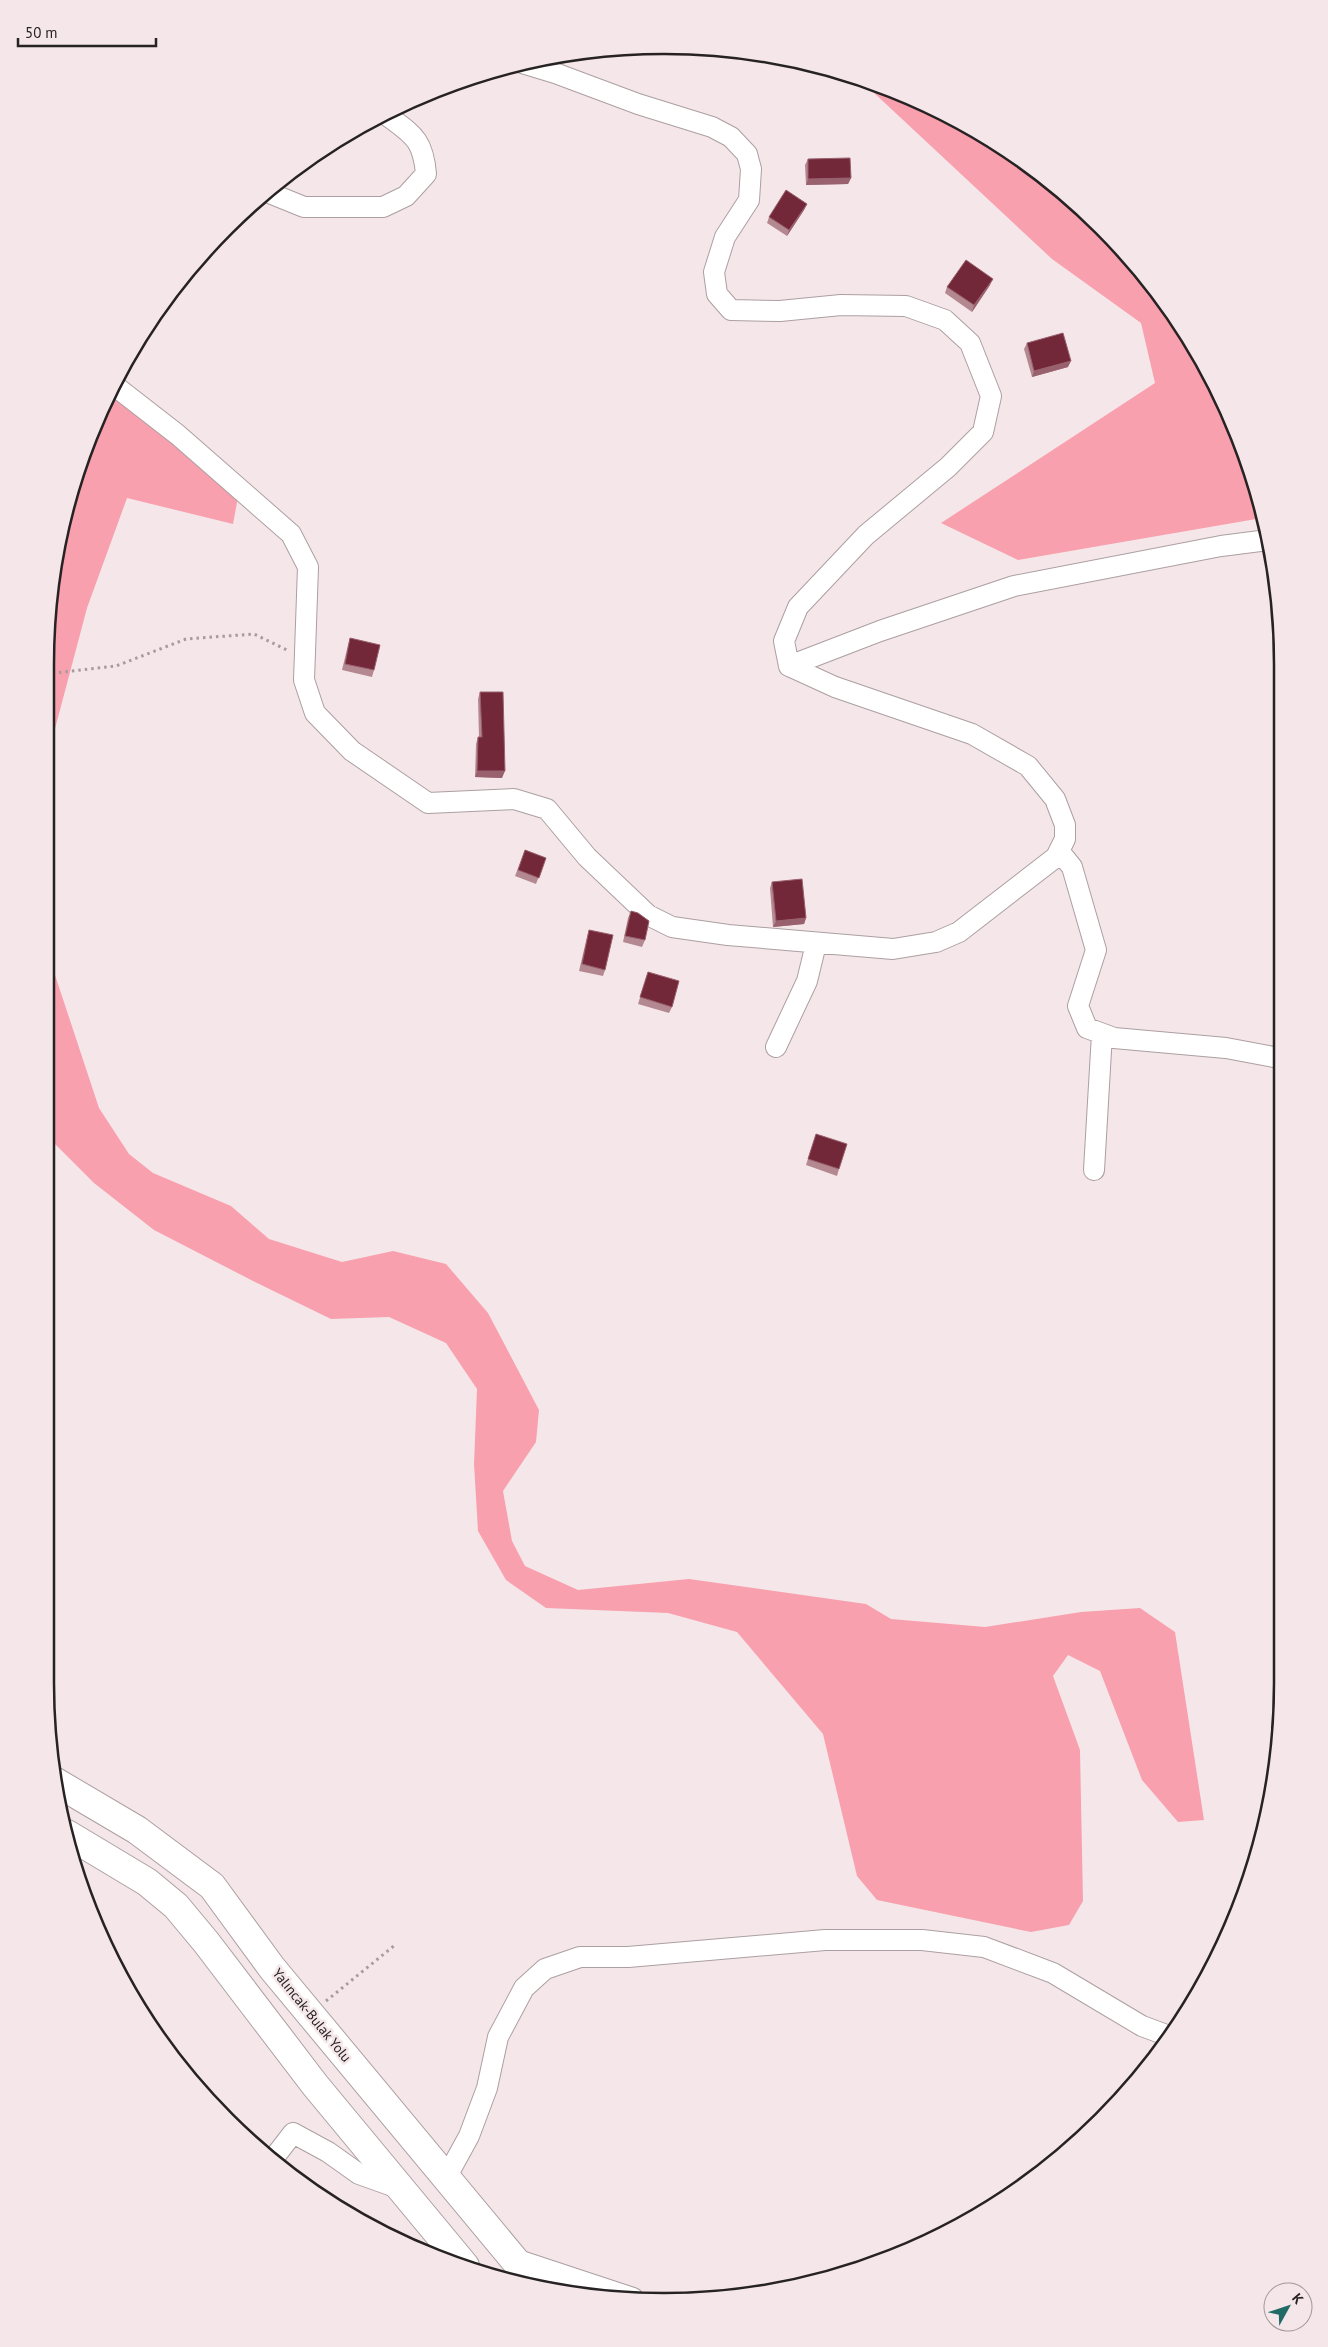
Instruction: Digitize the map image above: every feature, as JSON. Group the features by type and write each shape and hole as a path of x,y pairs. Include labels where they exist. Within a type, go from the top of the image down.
{"main road":[{"name":"Yalıncak-Bulak Yolu","path":"63,1786 137,1830 212,1886 272,1968 529,2278"},
{"path":"74,1838 147,1882 176,1906 206,1942 315,2085 458,2257"}],"street":[{"path":"536,67 638,104 712,127 730,137 747,154 751,169 749,200 725,237 714,272 717,294 732,310 780,311 840,305 906,306 946,320 970,343 991,396 983,432 948,467 866,535 798,607 784,640 789,666"},
{"path":"274,195 304,207 383,208 406,196 426,174 425,155 416,138 391,119"},
{"path":"119,390 178,436 291,534 308,567 304,680 315,713 352,751 428,803 514,799 546,809 587,857 648,916 672,927 728,935 816,944 893,949 936,942 959,932 1056,857 1065,839 1065,825 1055,799 1028,766 972,734 836,687 789,666"},
{"path":"789,666 880,631 1014,586 1221,546 1262,541"},
{"path":"1059,851 1072,867 1096,950 1078,1006 1087,1028 1114,1038 1226,1048 1274,1057"},
{"path":"776,1047 807,981 816,944"},
{"path":"1094,1170 1102,1034"},
{"path":"446,2178 469,2136 487,2088 498,2037 524,1988 545,1969 580,1957 628,1957 825,1940 922,1940 984,1947 1053,1973 1142,2026 1163,2034"},
{"path":"277,2154 293,2133 328,2152 359,2174 401,2189"},
{"path":"512,2258 611,2291"}],"path":[{"path":"54,673 116,666 186,640 254,634 306,658"},
{"path":"310,2014 395,1945"}],"shaded area":[{"path":"871,90 934,117 1003,157 1066,205 1096,232 1123,262 1171,325 1211,394 1228,430 1242,468 1256,519 1018,560 941,523 1155,383 1141,323 1052,259"},
{"path":"115,398 238,497 233,524 127,498 87,608 54,733 55,624 65,545 86,468 100,430"},
{"path":"54,972 99,1108 129,1154 153,1173 231,1206 269,1239 342,1262 393,1251 446,1264 488,1313 539,1410 536,1442 503,1491 512,1541 525,1566 578,1590 689,1579 866,1604 891,1619 985,1627 1081,1612 1140,1608 1175,1632 1204,1820 1178,1822 1142,1780 1100,1671 1068,1655 1053,1676 1080,1750 1083,1901 1069,1925 1031,1932 877,1900 857,1876 823,1734 737,1632 668,1613 546,1608 506,1580 478,1531 474,1464 477,1389 446,1343 389,1317 331,1319 154,1230 94,1183 54,1143"}],"building":[{"path":"850,158 851,178 808,179 808,159"},
{"path":"786,190 807,204 789,230 769,217"},
{"path":"966,260 993,279 974,305 947,287"},
{"path":"1063,333 1071,361 1034,371 1027,343"},
{"path":"350,638 380,645 374,670 345,664"},
{"path":"480,692 503,692 505,771 477,771 478,737 482,737"},
{"path":"525,850 546,858 539,878 518,870"},
{"path":"802,879 806,918 776,921 772,882"},
{"path":"631,911 638,913 649,921 645,940 625,936"},
{"path":"589,930 613,935 605,970 582,964"},
{"path":"648,972 679,981 672,1007 640,997"},
{"path":"816,1134 847,1144 839,1169 808,1159"}]}
